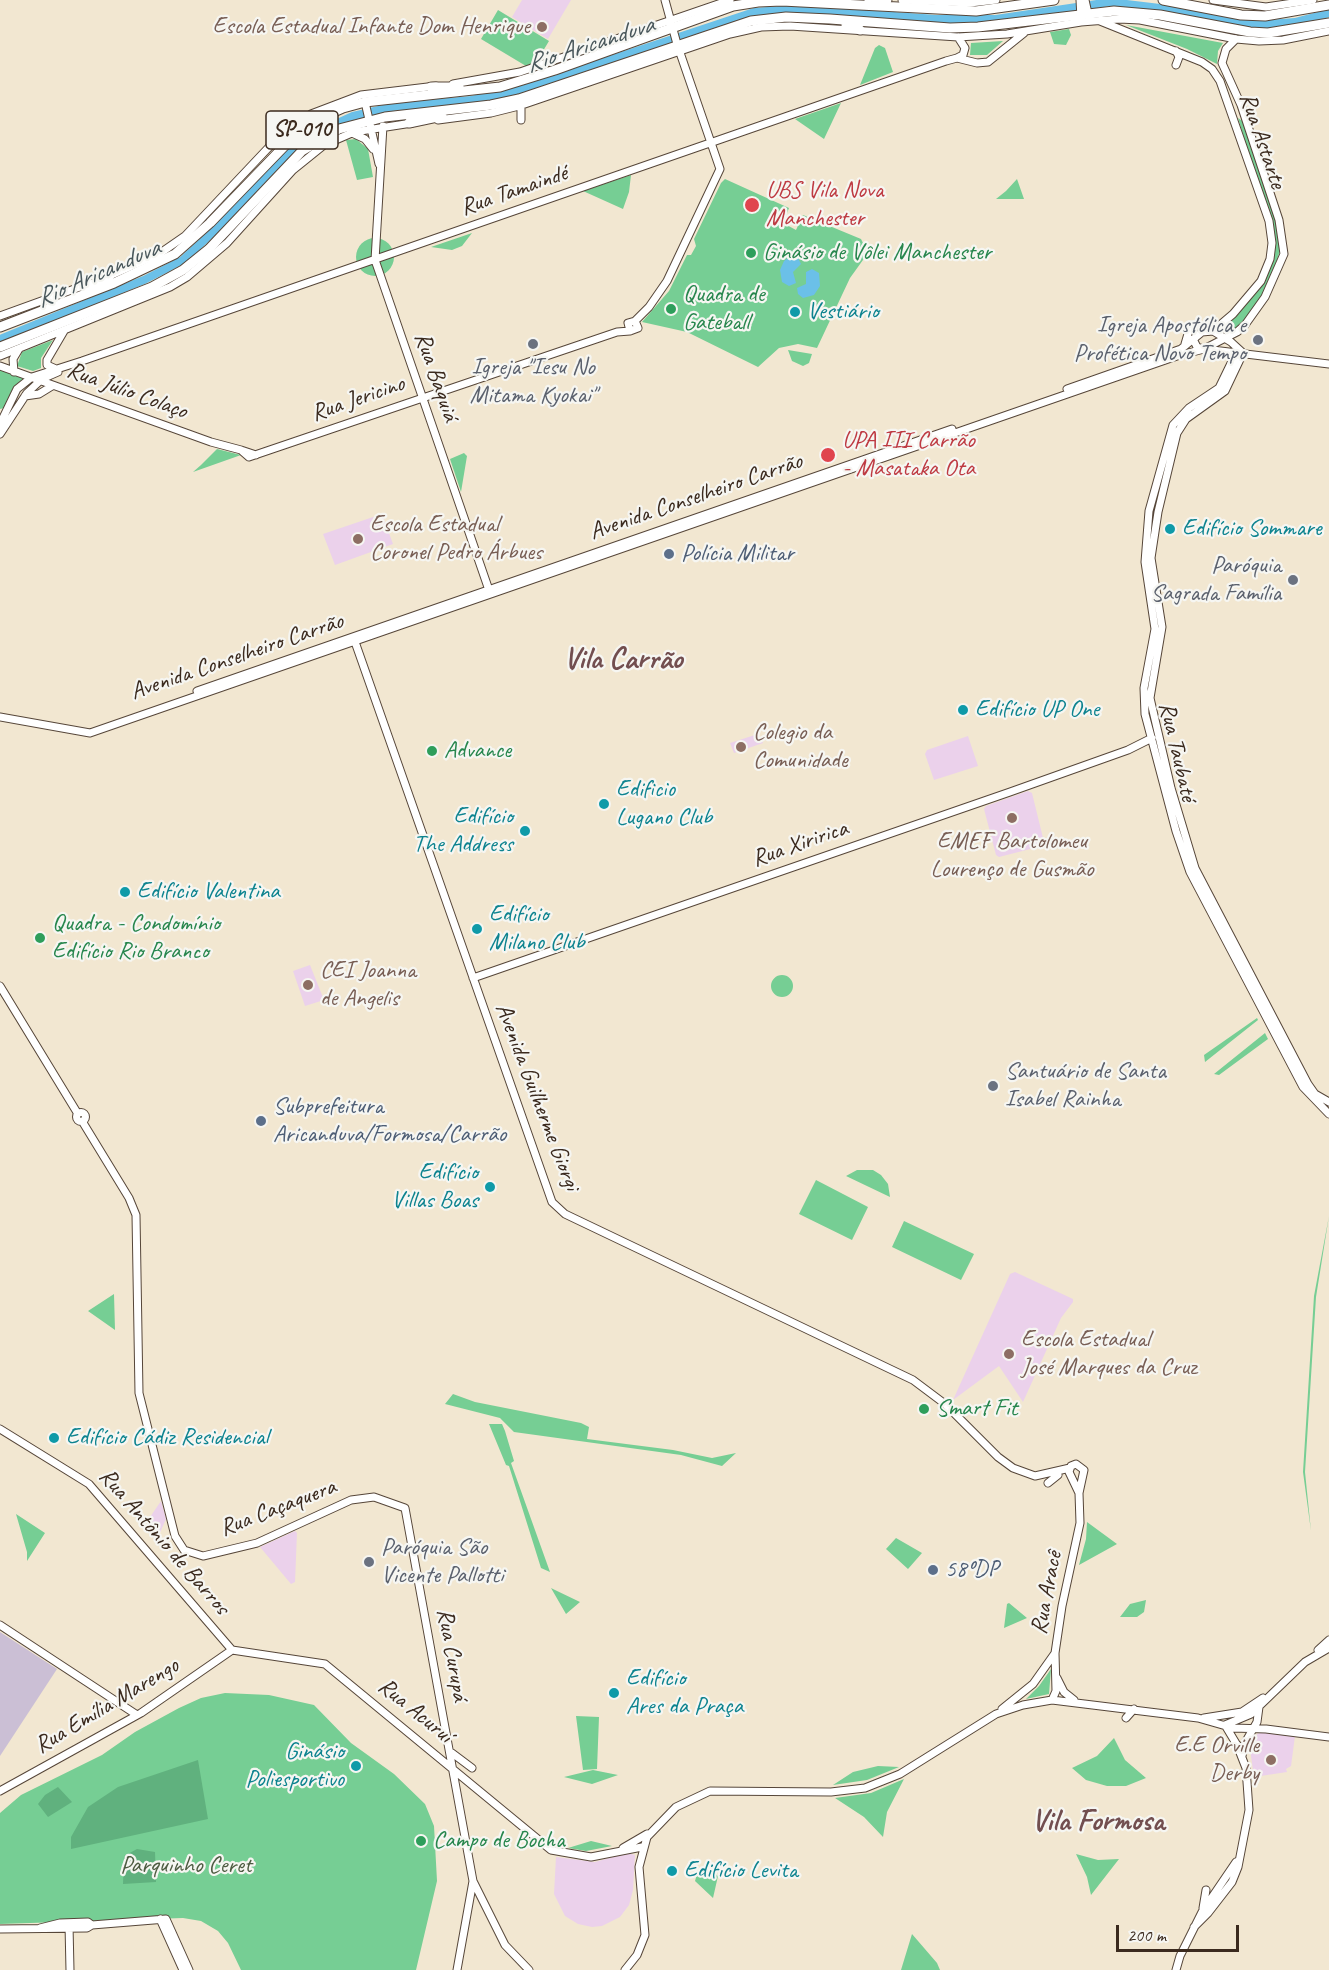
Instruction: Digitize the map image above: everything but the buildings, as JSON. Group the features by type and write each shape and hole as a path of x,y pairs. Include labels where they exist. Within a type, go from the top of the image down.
{"highway":[{"path":"831,3 887,0"},
{"name":"SP-010","path":"0,327 114,283 168,258 210,223 298,132 331,113 366,104 473,91 527,79 672,26 733,6 758,2 831,3 976,11 1053,0"},
{"path":"1163,0 1241,15 1265,16 1326,10"},
{"path":"1182,0 1194,2 1198,7"},
{"name":"SP-010","path":"0,347 152,286 183,270 209,249 302,151 339,129 367,122 491,105 545,91 751,21 793,18 950,28 1006,25 1085,11 1114,11 1160,15 1250,32 1289,30 1326,10"},
{"path":"793,18 853,26 860,30"},
{"path":"431,87 467,87 527,79"},
{"path":"409,123 491,105"},
{"path":"38,312 109,277"},
{"path":"67,320 112,310"}],"main road":[{"path":"665,0 678,46 711,142"},
{"path":"0,316 109,277 159,254 185,236 270,146 310,114 361,95 431,87 520,72 672,26 730,0"},
{"path":"902,0 970,3 996,0"},
{"path":"1213,0 1266,7 1313,0"},
{"path":"957,58 977,63 988,62 1011,41 1029,31 1085,11 1236,39 1283,40 1329,31"},
{"name":"Rua Astarte","path":"1085,11 1208,65 1218,77 1269,222 1272,243 1268,266 1261,281 1239,307 1213,331"},
{"path":"0,356 170,287 202,266 302,162 324,146 352,133 367,122 383,126 491,113 522,105 678,46 761,27 790,26 958,37 1029,31"},
{"path":"957,58 963,55 965,48 958,37"},
{"name":"Rua Astarte","path":"1204,349 1237,332 1254,314 1281,265 1284,242 1243,109 1222,63 1226,49 1236,39"},
{"path":"1176,51 1179,57 1176,64"},
{"name":"Rua Tamaindé","path":"32,377 56,371 957,58"},
{"name":"Rua Baquiá","path":"366,104 367,122 379,166"},
{"path":"521,120 522,105"},
{"name":"Rua Baquiá","path":"383,126 375,260 490,592"},
{"path":"352,133 365,140 375,153"},
{"name":"Rua Jericino","path":"252,456 631,326 667,281 720,169 711,142"},
{"path":"1239,307 1245,315 1254,314 1245,300"},
{"path":"1181,349 1189,337 1190,327"},
{"path":"55,386 56,371 47,365 47,360 64,330"},
{"path":"1213,331 1226,339 1239,353"},
{"name":"Avenida Conselheiro Carrão","path":"490,592 1181,349 1202,332 1213,331"},
{"path":"1193,339 1197,347 1204,349"},
{"path":"14,372 14,359 20,348"},
{"name":"Avenida Conselheiro Carrão","path":"0,717 90,733 354,639 1177,356 1204,349 1329,364"},
{"name":"Rua Taubaté","path":"1239,353 1227,389 1186,419 1178,429 1148,558 1162,627 1150,698 1160,737 1164,773 1176,831 1190,872 1303,1087 1329,1113"},
{"name":"Rua Taubaté","path":"1239,353 1219,388 1189,408 1173,425 1148,519 1148,558 1155,629 1144,688 1151,742 1164,773 1195,868 1308,1084 1315,1094 1329,1102"},
{"name":"Rua Júlio Colaço","path":"0,366 42,379 55,386 211,442 241,450 252,456"},
{"name":"Rua Tamaindé","path":"42,379 56,371"},
{"path":"26,395 32,377"},
{"path":"0,434 17,389 32,377"},
{"path":"0,424 6,414 42,379"},
{"path":"33,386 55,386"},
{"path":"26,395 39,394 55,386"},
{"path":"1148,519 1157,517"},
{"name":"Avenida Guilherme Giorgi","path":"354,639 552,1202 565,1214 913,1380 945,1404 1006,1464 1029,1474 1074,1475"},
{"name":"Rua Xiririca","path":"472,978 1160,737"},
{"path":"0,986 3,996"},
{"name":"Rua Caçaquera","path":"3,996 78,1114 77,1119 82,1121 129,1198 136,1215 140,1393 175,1536 181,1547 194,1555 203,1556 253,1544 351,1500 367,1497 384,1499 405,1508"},
{"name":"Rua Antônio de Barros","path":"0,1429 89,1484 232,1650"},
{"name":"Avenida Guilherme Giorgi","path":"1047,1474 1074,1475"},
{"path":"1048,1483 1058,1475"},
{"name":"Rua Aracê","path":"1052,1700 1056,1691 1055,1653 1062,1606 1079,1533 1079,1493 1074,1475"},
{"name":"Rua Curupá","path":"405,1508 473,1881 505,1945 529,1970"},
{"path":"0,1625 137,1715"},
{"path":"1198,1718 1249,1712 1329,1640"},
{"path":"1314,1654 1329,1648"},
{"name":"Rua Emília Marengo","path":"0,1791 137,1715 232,1650"},
{"name":"Rua Acuruí","path":"232,1650 325,1664 551,1850 591,1857 618,1851"},
{"path":"618,1851 649,1833 676,1807 710,1791 831,1792 874,1785 900,1774 996,1714 1022,1695 1055,1653"},
{"path":"1056,1676 1064,1692 1076,1701"},
{"path":"1225,1725 1259,1707 1272,1691"},
{"path":"1022,1695 1020,1701 1023,1705"},
{"path":"996,1714 1023,1705 1052,1700 1076,1701 1198,1718 1225,1725 1255,1725 1329,1737"},
{"path":"1242,1756 1245,1743 1255,1725 1259,1707"},
{"path":"1126,1718 1134,1709"},
{"path":"1249,1712 1255,1725"},
{"path":"1225,1725 1232,1714"},
{"path":"1194,1927 1229,1880 1240,1854 1250,1810 1248,1779 1242,1756 1225,1725"},
{"path":"450,1751 472,1768"},
{"path":"625,1970 637,1955 645,1935 639,1867 642,1847 649,1833"},
{"path":"618,1851 642,1847"},
{"path":"458,1970 473,1881"},
{"path":"1202,1912 1206,1890"},
{"path":"470,1899 477,1896 481,1899"},
{"path":"1176,1970 1202,1912 1215,1899"},
{"path":"0,1929 66,1926 87,1928 92,1925 164,1921"},
{"path":"164,1921 183,1970"},
{"path":"164,1921 189,1970"},
{"path":"66,1926 68,1970"}],"shaded area":[{"name":"Escola Estadual Infante Dom Henrique","path":"522,0 571,0 548,39 512,17"},
{"name":"Escola Estadual Coronel Pedro Árbues","path":"382,514 393,544 335,565 323,534"},
{"name":"Colegio da Comunidade","path":"758,734 763,743 734,753 730,743"},
{"path":"968,736 978,766 934,780 925,754 927,750"},
{"name":"EMEF Bartolomeu Lourenço de Gusmão","path":"1028,791 1032,793 1044,842 1042,846 999,857 996,855 984,809 986,806"},
{"name":"CEI Joanna de Angelis","path":"310,965 324,1000 305,1006 293,971"},
{"path":"1015,1272 1073,1299 1073,1302 1061,1318 1023,1402 999,1366 953,1400 1010,1274"},
{"path":"161,1501 166,1519 158,1537 148,1528 151,1523 148,1520"},
{"path":"295,1531 297,1533 295,1582 291,1584 260,1547"},
{"path":"0,1632 57,1669 0,1756"},
{"name":"E.E Orville Derby","path":"1262,1732 1295,1736 1291,1766 1286,1769 1287,1772 1254,1777 1250,1749 1257,1734"},
{"path":"627,1853 635,1855 633,1890 629,1905 620,1917 602,1926 592,1927 578,1924 565,1916 554,1894 556,1857 595,1862"}],"green space":[{"path":"498,10 549,41 537,61 526,66 481,39"},
{"path":"1126,25 1223,43 1218,51 1217,64 1187,49"},
{"path":"1069,29 1071,35 1066,45 1054,44 1050,32"},
{"path":"1003,41 987,55 970,55 971,43"},
{"path":"879,45 885,48 893,72 860,85 875,48"},
{"path":"841,103 824,139 795,119 821,110"},
{"path":"1238,118 1244,122 1278,225 1281,247 1272,277 1253,312 1239,326 1227,333 1223,331 1263,282 1274,257 1276,241"},
{"path":"356,139 368,149 373,177 357,180 346,140"},
{"path":"631,175 629,192 623,209 583,191"},
{"path":"725,179 789,208 783,223 796,230 803,215 861,239 868,253 850,278 817,348 798,344 779,348 758,367 687,332 642,322 669,291 687,255 691,255 696,246 694,239"},
{"path":"1017,179 1024,199 996,199 1006,191"},
{"path":"472,233 462,246 452,250 431,247"},
{"path":"375,238 389,243 394,257 389,271 375,276 361,271 356,257 361,243"},
{"path":"53,340 41,358 41,368 33,371 17,366 22,352"},
{"path":"788,350 812,354 809,363 803,366 792,361"},
{"path":"0,369 24,378 14,387 4,408 0,409"},
{"path":"217,449 241,455 193,472 201,465"},
{"path":"464,453 467,456 461,492 450,459"},
{"path":"782,975 790,978 793,986 790,994 782,997 774,994 771,986 774,978"},
{"path":"1257,1018 1258,1020 1205,1062 1204,1055"},
{"path":"1265,1033 1268,1039 1219,1075 1214,1074"},
{"path":"857,1170 873,1170 881,1175 888,1184 890,1197 846,1176"},
{"path":"816,1180 868,1207 852,1240 799,1214"},
{"path":"1329,1216 1316,1297 1305,1472 1311,1531 1303,1472 1314,1296"},
{"path":"904,1221 974,1254 961,1280 892,1247"},
{"path":"114,1294 115,1330 88,1311"},
{"path":"453,1394 475,1402 581,1423 589,1427 587,1439 673,1450 712,1458 736,1453 722,1466 681,1455 514,1432 500,1418 445,1404"},
{"path":"489,1424 502,1424 505,1431 514,1461 511,1463 550,1572 541,1568 509,1466 506,1465"},
{"path":"16,1514 45,1533 27,1561 27,1552"},
{"path":"1087,1522 1117,1544 1079,1565 1086,1539"},
{"path":"896,1538 922,1553 908,1569 886,1549"},
{"path":"551,1588 555,1590 580,1602 566,1614"},
{"path":"1146,1600 1144,1612 1137,1617 1120,1617 1130,1604"},
{"path":"1009,1603 1027,1618 1004,1628 1007,1604"},
{"path":"1051,1669 1049,1694 1026,1699 1039,1686"},
{"name":"Parquinho Ceret","path":"225,1693 269,1695 314,1705 351,1743 394,1774 425,1804 434,1826 437,1881 416,1970 241,1970 228,1943 218,1931 201,1921 183,1918 0,1924 0,1813 21,1795 102,1755 135,1732 179,1708 201,1698"},
{"path":"576,1716 599,1717 597,1769 583,1770"},
{"path":"1114,1738 1125,1760 1146,1778 1126,1786 1107,1786 1086,1780 1072,1768 1097,1756"},
{"path":"198,1760 208,1819 71,1849 71,1837 88,1807 118,1787"},
{"path":"878,1766 899,1767 867,1780 833,1785 853,1772"},
{"path":"593,1770 618,1775 592,1784 564,1777"},
{"path":"904,1779 887,1812 883,1837 864,1817 835,1798 871,1793"},
{"path":"58,1787 72,1802 48,1817 38,1804 45,1795"},
{"path":"591,1841 612,1846 586,1851 568,1848"},
{"path":"137,1849 155,1852 156,1882 123,1884 124,1856"},
{"path":"1076,1854 1098,1860 1119,1859 1091,1895 1087,1877"},
{"path":"706,1865 718,1876 713,1898 695,1881 697,1874"},
{"path":"912,1934 937,1963 940,1970 901,1970"}],"water":[{"path":"791,256 798,258 801,264 793,272 796,283 789,286 782,282 780,270 784,261"},
{"path":"812,269 819,273 820,286 814,295 803,298 798,294 797,288 806,284 806,272"}],"waterway":[{"name":"Rio Aricanduva","path":"0,339 144,280 183,260 213,232 280,161 316,133 353,116 392,107 471,100 516,91 754,12 793,9 937,19 996,19 1110,2 1168,9 1255,25 1295,22 1329,13"}],"place":[{"name":"Escola Estadual Infante Dom Henrique","path":"542,27"},
{"name":"UBS Vila Nova Manchester","path":"752,205"},
{"name":"Ginásio de Vôlei Manchester","path":"751,253"},
{"name":"Quadra de Gateball","path":"671,309"},
{"name":"Vestiário","path":"795,312"},
{"name":"Igreja Apostólica e Profética Novo Tempo","path":"1258,340"},
{"name":"Igreja \"Iesu No Mitama Kyokai\"","path":"533,344"},
{"name":"UPA III Carrão - Masataka Ota","path":"828,455"},
{"name":"Edifício Sommare","path":"1170,529"},
{"name":"Escola Estadual Coronel Pedro Árbues","path":"358,539"},
{"name":"Polícia Militar","path":"669,554"},
{"name":"Paróquia Sagrada Família","path":"1293,580"},
{"name":"Edifício UP One","path":"963,710"},
{"name":"Colegio da Comunidade","path":"741,747"},
{"name":"Advance","path":"432,751"},
{"name":"Edificio Lugano Club","path":"604,804"},
{"name":"EMEF Bartolomeu Lourenço de Gusmão","path":"1012,818"},
{"name":"Edifício The Address","path":"525,831"},
{"name":"Edifício Valentina","path":"125,892"},
{"name":"Edifício Milano Club","path":"477,929"},
{"name":"Quadra - Condomínio Edifício Rio Branco","path":"40,938"},
{"name":"CEI Joanna de Angelis","path":"308,985"},
{"name":"Santuário de Santa Isabel Rainha","path":"993,1086"},
{"name":"Subprefeitura Aricanduva/Formosa/Carrão","path":"261,1121"},
{"name":"Edifício Villas Boas","path":"490,1187"},
{"name":"Escola Estadual José Marques da Cruz","path":"1009,1354"},
{"name":"Smart Fit","path":"924,1409"},
{"name":"Edifício Cádiz Residencial","path":"54,1438"},
{"name":"Paróquia São Vicente Pallotti","path":"369,1562"},
{"name":"58ºDP","path":"933,1570"},
{"name":"Edifício Ares da Praça","path":"614,1693"},
{"name":"E.E Orville Derby","path":"1271,1760"},
{"name":"Ginásio Poliesportivo","path":"356,1766"},
{"name":"Campo de Bocha","path":"421,1841"},
{"name":"Edifício Levita","path":"672,1871"}],"district":[{"name":"Vila Carrão","path":"623,660"},
{"name":"Vila Formosa","path":"1098,1822"}]}
